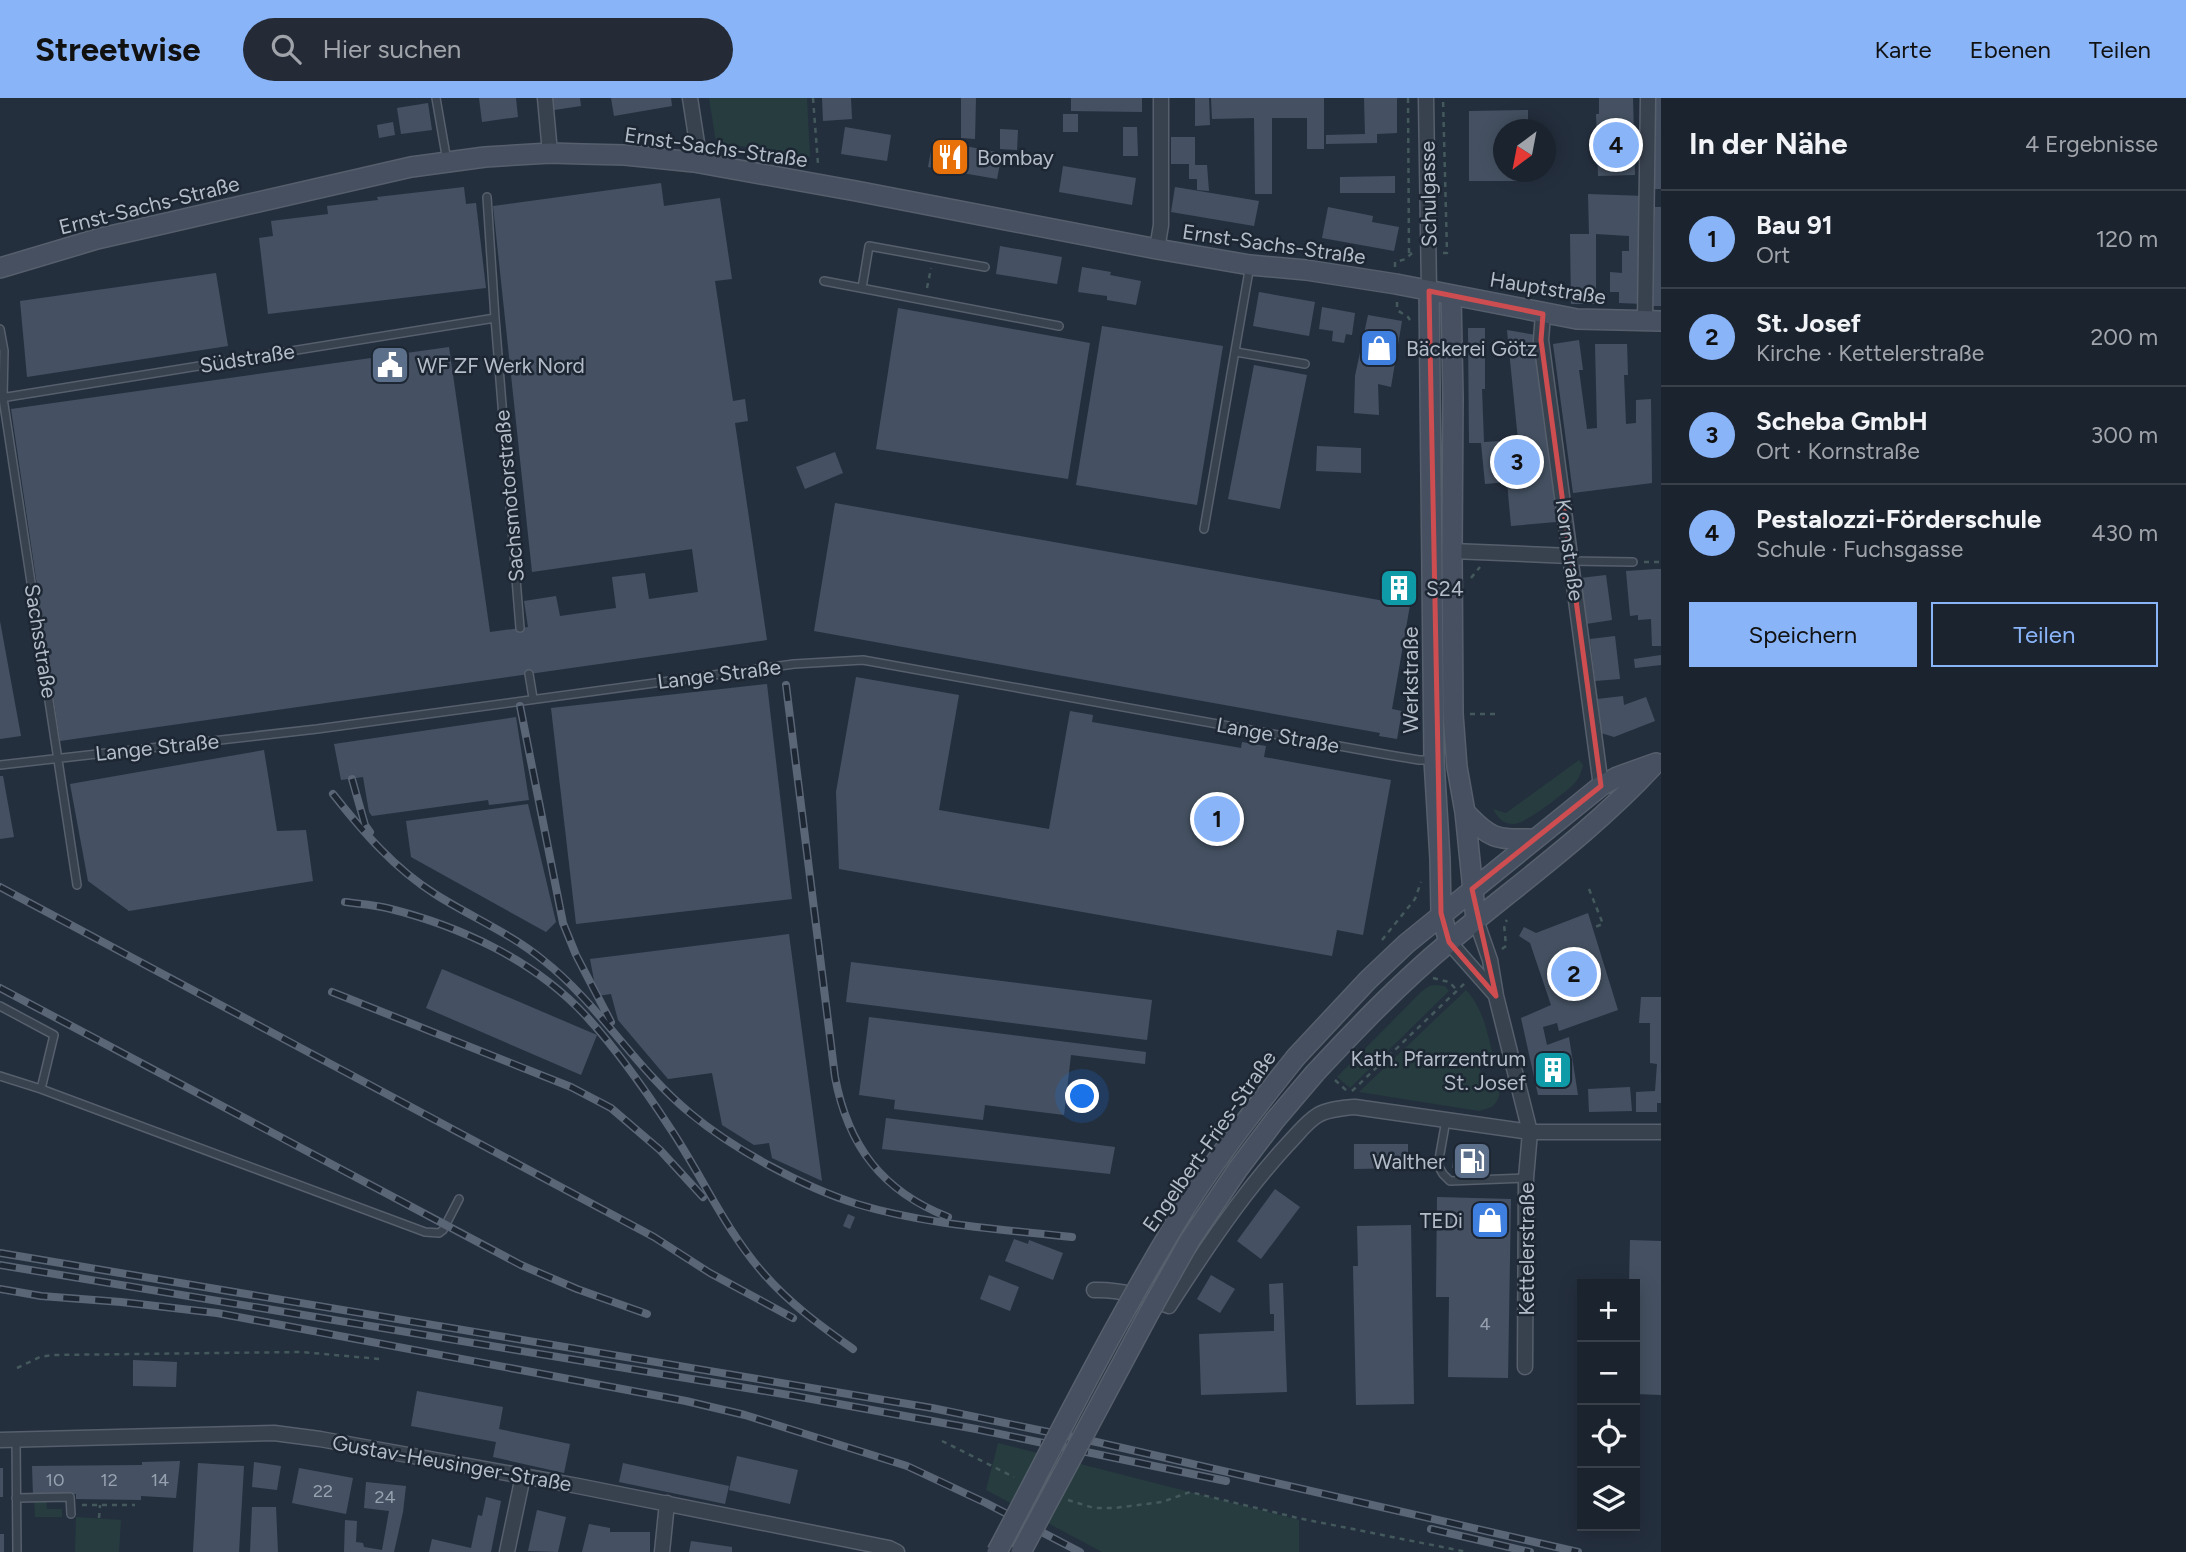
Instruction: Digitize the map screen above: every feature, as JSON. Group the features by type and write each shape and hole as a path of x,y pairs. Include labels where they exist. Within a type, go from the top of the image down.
{"main road":[{"name":"Ernst-Sachs-Straße","path":"0,268 97,239 411,167 551,153 625,155 694,162 1157,249 1429,291"},
{"name":"Hauptstraße","path":"1429,291 1587,320 1653,321"},
{"name":"Werkstraße","path":"1429,291 1434,760 1441,913 1449,942"},
{"name":"Werkstraße","path":"1451,295 1454,714 1457,767 1465,812 1476,920"},
{"name":"Engelbert-Fries-Straße","path":"997,1552 1172,1228 1249,1116 1296,1057 1368,980 1441,913 1601,786 1658,761"},
{"name":"Engelbert-Fries-Straße","path":"1021,1552 1190,1240 1275,1120 1322,1074 1382,1003 1449,942 1623,799 1658,761"},
{"path":"1465,812 1482,831 1493,836 1503,839 1533,839"}],"street":[{"path":"545,98 551,153"},
{"path":"690,98 697,142 694,162"},
{"path":"1157,249 1161,225 1161,98"},
{"name":"Schulgasse","path":"1426,98 1429,291"},
{"path":"1648,98 1653,321"},
{"name":"Kornstraße","path":"1543,314 1541,341 1601,786"},
{"path":"1452,551 1571,559"},
{"name":"Kettelerstraße","path":"1476,920 1490,960 1496,996 1530,1132 1525,1178 1525,1367"},
{"name":"Kettelerstraße","path":"1449,942 1496,996"},
{"path":"1094,1290 1135,1293 1169,1306 1226,1221 1274,1160 1306,1125 1318,1115 1330,1110 1355,1107 1530,1132 1661,1132"},
{"name":"Gustav-Heusinger-Straße","path":"0,1440 274,1433 320,1439 667,1503 889,1548 897,1552"},
{"path":"507,1552 523,1476"},
{"path":"662,1552 667,1503"}],"lane":[{"path":"436,98 447,162"},
{"name":"Sachsmotorstraße","path":"487,197 520,628"},
{"path":"862,288 869,246 985,267"},
{"path":"1205,529 1250,265"},
{"path":"824,281 1059,326"},
{"name":"Südstraße","path":"2,398 495,318"},
{"name":"Sachsstraße","path":"0,329 4,351 2,398 77,885"},
{"path":"1236,352 1304,364"},
{"path":"1571,559 1633,562"},
{"name":"Lange Straße","path":"0,765 317,729 794,664 863,660 1376,753 1434,760"},
{"path":"529,674 533,698"},
{"path":"0,1006 54,1035 41,1089"},
{"path":"0,1076 425,1232 439,1233 443,1230 459,1199"},
{"path":"1446,1120 1438,1165 1450,1181 1525,1178"},
{"path":"16,1440 17,1552"},
{"path":"16,1498 70,1497 71,1514"}],"path":[{"path":"813,98 818,164"},
{"path":"1408,98 1409,255"},
{"path":"1443,98 1447,253"},
{"path":"924,300 933,257"},
{"path":"1633,562 1661,562"},
{"path":"1469,583 1472,576 1484,565"},
{"path":"1589,889 1604,924 1592,928"},
{"path":"1341,1109 1349,1093 1457,990"},
{"path":"1322,1074 1349,1093"},
{"path":"17,1368 53,1354 300,1352 380,1359"},
{"path":"942,1441 1016,1477"},
{"path":"1063,1499 1094,1508 1114,1508 1162,1502 1190,1492 1298,1518 1467,1552"},
{"path":"79,1505 135,1505"},
{"path":"99,1518 100,1505"}],"highlighted area":[{"path":"1429,291 1543,314 1541,340 1601,786 1472,889 1496,996 1449,942 1441,913"}],"green space":[{"path":"709,98 807,98 810,157 716,142"},
{"path":"1579,760 1583,765 1575,783 1536,814 1510,824 1499,818 1493,809 1506,813"},
{"path":"1436,985 1445,986 1449,991 1350,1088 1337,1077 1421,992"},
{"path":"1466,990 1481,1014 1494,1060 1479,1065 1484,1085 1498,1082 1499,1095 1492,1107 1479,1111 1359,1092"},
{"path":"998,1443 1299,1520 1299,1552 1102,1552 986,1490"},
{"path":"34,1500 46,1500 47,1509 62,1509 62,1517 35,1517"},
{"path":"76,1517 121,1520 119,1552 75,1552"}],"building":[{"path":"479,98 516,98 518,117 482,122"},
{"path":"552,98 580,98 581,106 554,110"},
{"path":"611,98 671,98 672,106 614,116"},
{"path":"822,98 851,98 852,119 823,121"},
{"path":"961,98 976,98 975,139 961,138"},
{"path":"1071,98 1142,98 1142,112 1071,111"},
{"path":"1195,98 1209,98 1210,125 1195,126"},
{"path":"1211,98 1324,98 1324,149 1307,149 1307,118 1272,118 1272,194 1255,194 1254,118 1212,119"},
{"path":"1364,98 1397,98 1397,133 1377,134 1377,143 1326,144 1326,135 1365,134"},
{"path":"1599,98 1633,98 1635,175 1598,176 1596,114 1599,114"},
{"path":"1654,98 1661,98 1661,189 1655,189"},
{"path":"428,103 432,130 401,134 397,108"},
{"path":"1528,110 1528,119 1493,119 1493,181 1469,181 1469,111"},
{"path":"1063,114 1078,114 1078,132 1063,132"},
{"path":"393,122 395,135 379,138 377,125"},
{"path":"845,127 891,135 887,161 841,154"},
{"path":"1123,127 1137,127 1138,156 1123,156"},
{"path":"1000,129 1018,130 1017,150 1000,149"},
{"path":"1171,137 1195,137 1195,165 1207,165 1209,191 1197,190 1197,179 1189,179 1189,164 1171,164"},
{"path":"933,140 1002,153 997,179 928,167"},
{"path":"1063,166 1136,178 1132,205 1059,192"},
{"path":"1395,176 1395,193 1340,193 1340,177"},
{"path":"661,183 664,206 720,198 732,279 715,281 733,401 745,399 748,421 735,423 767,640 60,741 11,409 449,347 490,632 528,627 524,601 556,596 560,616 616,608 612,577 645,573 649,599 698,592 692,549 532,572 493,206"},
{"path":"464,187 466,204 476,203 486,288 268,314 259,238 273,236 271,221 328,214 327,206 378,200 377,197"},
{"path":"1175,187 1259,201 1254,226 1171,212"},
{"path":"1588,194 1645,196 1644,304 1619,303 1619,292 1610,292 1610,272 1622,273 1622,251 1629,251 1629,236 1596,234 1596,304 1571,304 1570,234 1589,234"},
{"path":"1328,207 1373,216 1372,222 1399,227 1394,251 1322,238"},
{"path":"1655,207 1661,207 1661,306 1653,306"},
{"path":"1000,246 1062,257 1057,284 996,274"},
{"path":"1082,267 1141,281 1136,305 1107,300 1107,296 1078,292"},
{"path":"216,273 228,346 27,377 20,301"},
{"path":"1259,292 1315,302 1309,336 1253,326"},
{"path":"1322,307 1355,313 1352,335 1346,334 1344,343 1332,341 1333,331 1319,329"},
{"path":"898,308 1090,343 1068,479 876,449"},
{"name":"Bäckerei Götz","path":"1368,315 1402,321 1391,387 1378,384 1379,415 1354,413 1355,376"},
{"path":"1102,326 1223,346 1197,505 1076,485"},
{"path":"1468,328 1485,328 1485,389 1482,389 1484,442 1518,440 1507,330 1536,335 1556,522 1511,526 1507,482 1485,484 1481,443 1469,443"},
{"path":"1579,340 1583,370 1579,370 1587,429 1597,428 1595,344 1627,344 1628,375 1624,375 1626,424 1636,423 1636,400 1651,399 1652,483 1573,493 1553,344"},
{"path":"1254,365 1307,375 1280,509 1228,499"},
{"path":"1317,446 1361,448 1361,473 1316,471"},
{"path":"835,452 843,473 805,489 796,467"},
{"path":"835,503 1390,602 1394,573 1408,575 1403,604 1410,605 1392,709 1402,711 1397,739 1379,736 1380,733 814,631"},
{"path":"1661,569 1661,646 1652,646 1651,619 1638,620 1638,615 1630,616 1626,571"},
{"path":"1606,575 1612,620 1586,624 1580,578"},
{"path":"0,621 21,736 0,739"},
{"path":"1615,636 1620,679 1595,681 1590,639"},
{"path":"1661,655 1661,665 1635,668 1634,659"},
{"path":"856,677 959,695 939,810 1049,829 1070,711 1093,715 1092,722 1241,748 1242,742 1266,746 1264,757 1391,780 1363,935 1337,930 1332,956 839,869 836,792"},
{"path":"767,684 792,899 576,924 551,708"},
{"path":"1623,696 1624,705 1646,697 1655,721 1614,737 1601,733 1597,699"},
{"path":"516,717 529,800 489,805 488,800 372,816 363,777 341,780 334,744"},
{"path":"264,750 277,831 306,830 313,881 129,911 88,881 70,784"},
{"path":"0,776 3,776 14,837 0,839"},
{"path":"528,804 556,922 546,932 411,857 406,821"},
{"path":"1588,913 1618,1010 1559,1031 1557,1023 1543,1027 1547,1045 1569,1037 1578,1095 1538,1095 1521,1018 1551,1005 1530,943 1519,936 1524,927 1536,933"},
{"path":"789,934 822,1181 772,1158 769,1143 754,1145 722,1125 712,1073 668,1079 618,1020 611,994 597,996 590,959"},
{"path":"851,962 1152,1000 1147,1040 846,1002"},
{"path":"442,969 597,1035 581,1075 426,1008"},
{"path":"1641,997 1661,997 1661,1103 1657,1103 1657,1112 1636,1112 1636,1092 1655,1091 1657,1064 1650,1063 1650,1023 1639,1023"},
{"path":"869,1017 1146,1052 1145,1064 1071,1055 1064,1115 985,1105 983,1120 894,1109 895,1100 859,1095"},
{"path":"1630,1087 1632,1111 1589,1112 1588,1089"},
{"path":"886,1118 1115,1147 1110,1174 882,1149"},
{"path":"1354,1144 1408,1144 1408,1168 1354,1169"},
{"path":"1454,1152 1473,1154 1471,1171 1452,1168"},
{"path":"1275,1189 1300,1207 1261,1259 1237,1241"},
{"path":"1437,1197 1511,1199 1508,1378 1448,1377 1449,1297 1436,1297"},
{"path":"848,1214 855,1217 850,1229 843,1226"},
{"path":"1411,1225 1414,1404 1356,1405 1353,1266 1358,1266 1357,1226"},
{"path":"1014,1239 1028,1244 1029,1240 1063,1253 1053,1280 1005,1261"},
{"path":"1630,1240 1661,1241 1661,1395 1640,1394 1640,1279 1629,1279"},
{"path":"989,1275 1019,1287 1010,1311 980,1299"},
{"path":"1211,1275 1235,1289 1220,1313 1197,1299"},
{"path":"1283,1283 1287,1392 1201,1395 1199,1334 1274,1331 1274,1314 1270,1314 1269,1284"},
{"path":"133,1360 177,1362 176,1387 133,1386"},
{"path":"417,1391 503,1407 499,1429 570,1444 564,1473 493,1457 496,1442 411,1426"},
{"path":"737,1456 798,1470 790,1504 729,1490"},
{"path":"180,1461 176,1498 141,1496 141,1500 76,1499 76,1494 33,1495 32,1466 142,1465 142,1462"},
{"path":"254,1462 281,1466 277,1490 252,1487"},
{"path":"198,1463 244,1466 239,1552 193,1552"},
{"path":"623,1463 729,1486 725,1504 619,1482"},
{"path":"0,1468 3,1468 3,1497 0,1497"},
{"path":"299,1468 353,1478 346,1514 292,1503"},
{"path":"366,1482 406,1486 394,1552 344,1552 345,1520 357,1521 356,1542 363,1543 364,1547 382,1550 389,1511 364,1508"},
{"path":"486,1497 501,1501 491,1552 429,1552 432,1539 471,1548 478,1515 482,1516"},
{"path":"252,1507 276,1507 278,1552 250,1552"},
{"path":"537,1510 566,1517 558,1552 528,1551"},
{"path":"589,1524 610,1528 610,1532 650,1532 650,1552 582,1552"},
{"path":"0,1534 4,1534 4,1552 0,1552"},
{"path":"691,1541 732,1547 732,1552 689,1552"}],"railway":[{"path":"786,685 835,1077 841,1102 859,1145 872,1163 904,1194 948,1217"},
{"path":"520,706 563,923 576,955 611,1022"},
{"path":"352,779 365,825 370,832"},
{"path":"333,794 368,835 406,873 435,894 517,942 563,977 670,1095 707,1127 747,1153 814,1188 883,1211 963,1225 1072,1237"},
{"path":"0,887 654,1237 710,1273 793,1318"},
{"path":"345,902 387,908 468,935 519,962 566,996 598,1029 642,1086 750,1257 795,1305 853,1349"},
{"path":"0,988 521,1265 647,1314"},
{"path":"332,992 571,1087 611,1108 660,1150 703,1197"},
{"path":"0,1253 932,1408 1092,1441 1578,1552"},
{"path":"0,1265 795,1396 976,1429 1226,1481"},
{"path":"0,1289 41,1296 217,1313 686,1401 745,1415 907,1466 1080,1552"},
{"path":"1431,1529 1530,1552"}],"place":[{"name":"Pestalozzi-Förderschule","path":"1616,145"},
{"name":"Bombay","path":"950,157"},
{"name":"Bäckerei Götz","path":"1379,348"},
{"name":"WF ZF Werk Nord","path":"390,365"},
{"name":"Scheba GmbH","path":"1517,462"},
{"name":"S24","path":"1399,588"},
{"name":"Bau 91","path":"1217,819"},
{"name":"St. Josef","path":"1574,974"},
{"name":"Kath. Pfarrzentrum St. Josef","path":"1553,1070"},
{"name":"Walther","path":"1472,1161"},
{"name":"TEDi","path":"1490,1220"}]}
